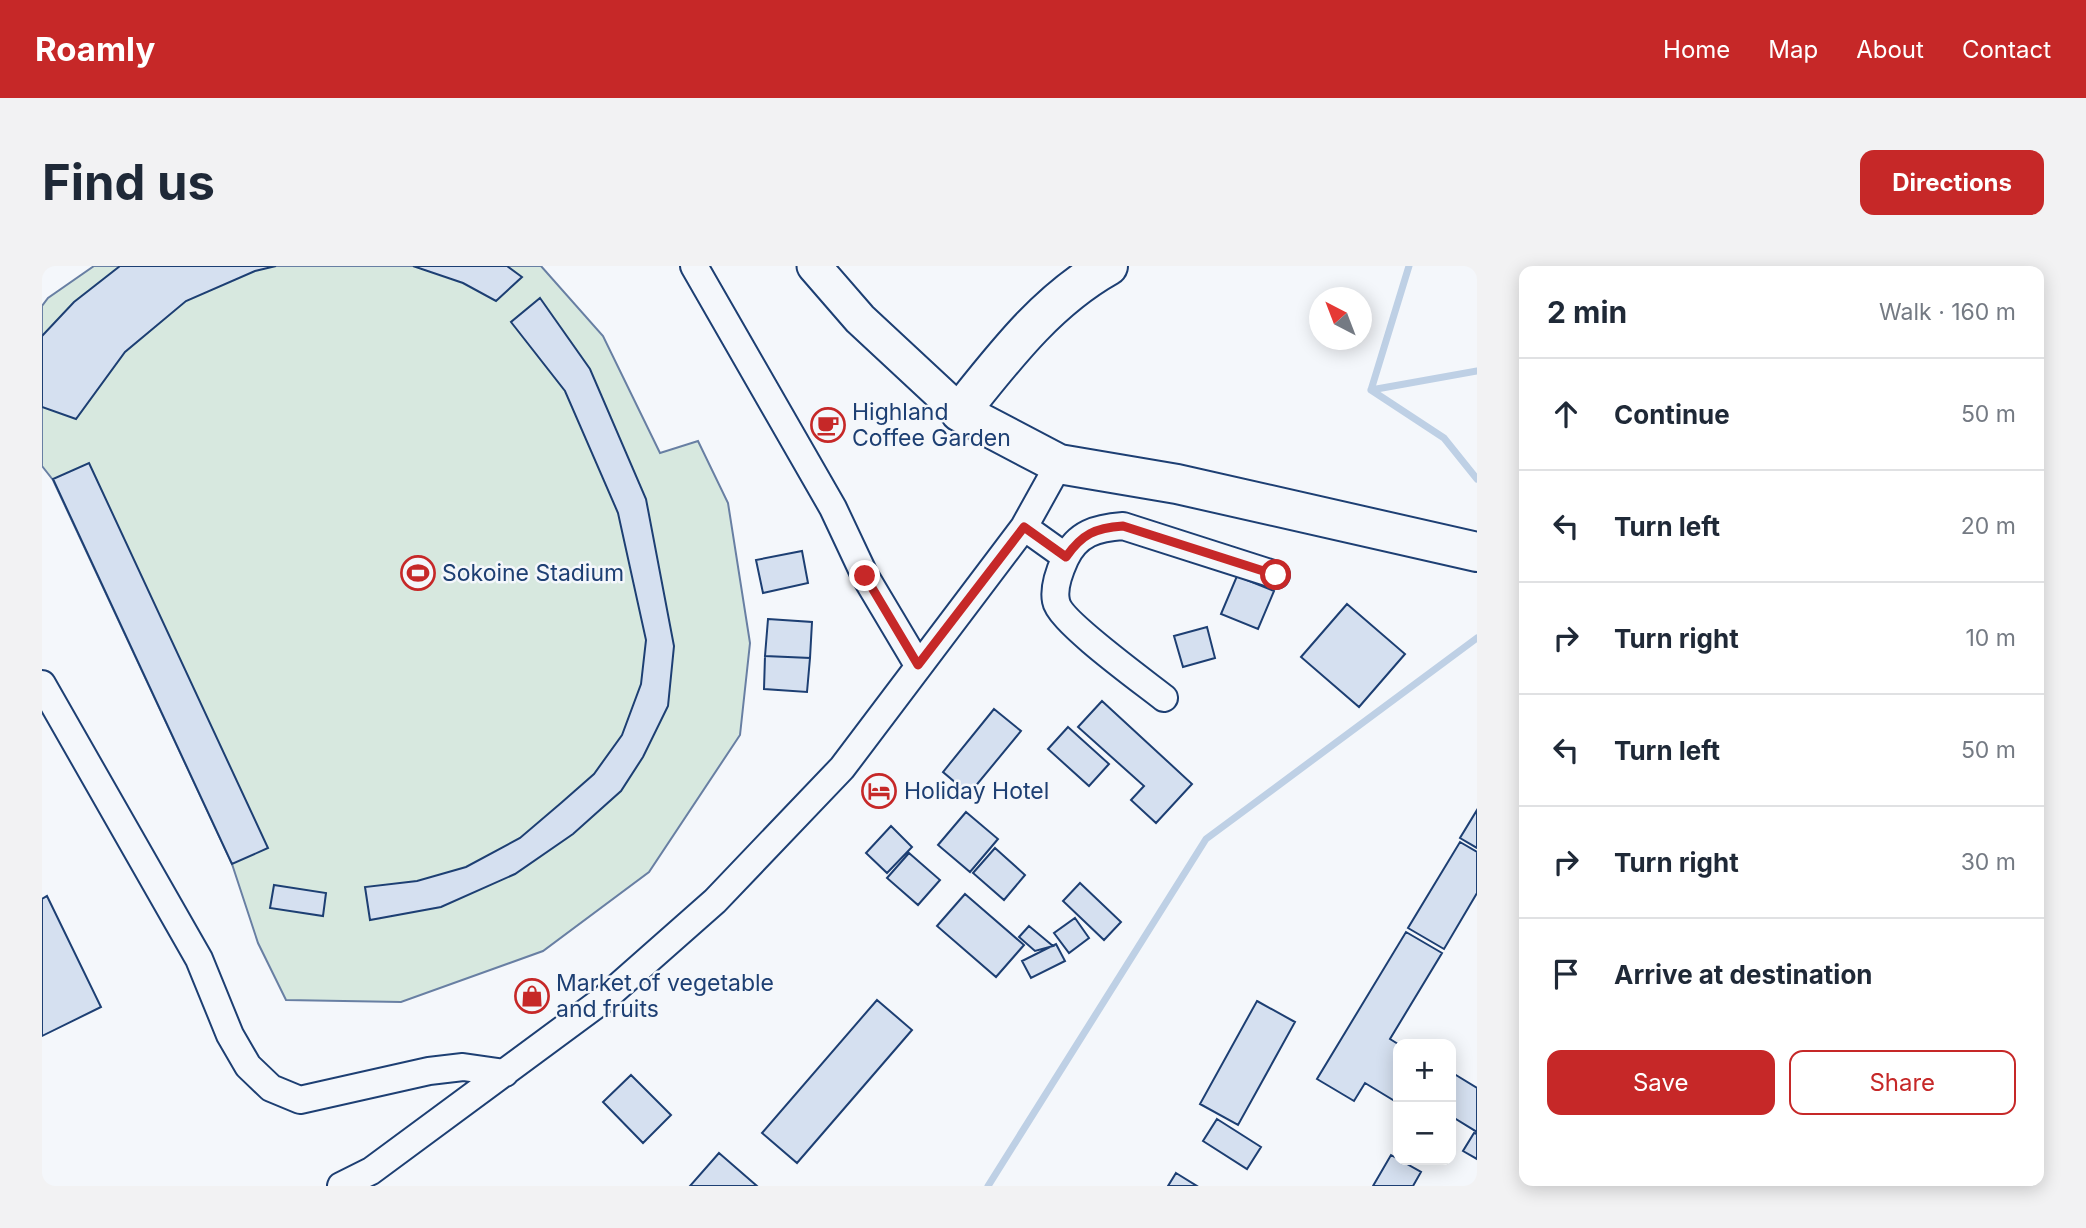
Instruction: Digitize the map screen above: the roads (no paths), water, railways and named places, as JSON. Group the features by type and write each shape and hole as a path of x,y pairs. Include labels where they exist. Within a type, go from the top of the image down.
{"highway":[{"path":"1108,266 1085,279 1024,332 960,412 1059,464 1177,484 1465,549"}],"main road":[{"path":"814,266 860,319 960,412"}],"street":[{"path":"694,266 833,508 865,576 918,665"},
{"path":"341,1186 371,1171 604,999 715,901 842,768 1024,527 1059,464"},
{"path":"1164,698 1071,623 1056,604 1055,588 1066,557 1078,540 1096,528 1123,526 1276,575"},
{"path":"1024,527 1066,557"},
{"path":"42,684 199,960 230,1035 248,1066 271,1088 300,1100 429,1070 463,1067 505,1073"}],"waterway":[{"path":"1371,390 1409,266"},
{"path":"1371,390 1477,371"},
{"path":"1371,390 1444,438 1477,479"},
{"path":"988,1186 1206,839 1477,638"}],"place":[{"name":"Highland Coffee Garden","path":"828,425"},
{"name":"Sokoine Stadium","path":"418,573"},
{"name":"Holiday Hotel","path":"879,791"},
{"name":"Market of vegetable and fruits","path":"532,996"}]}
